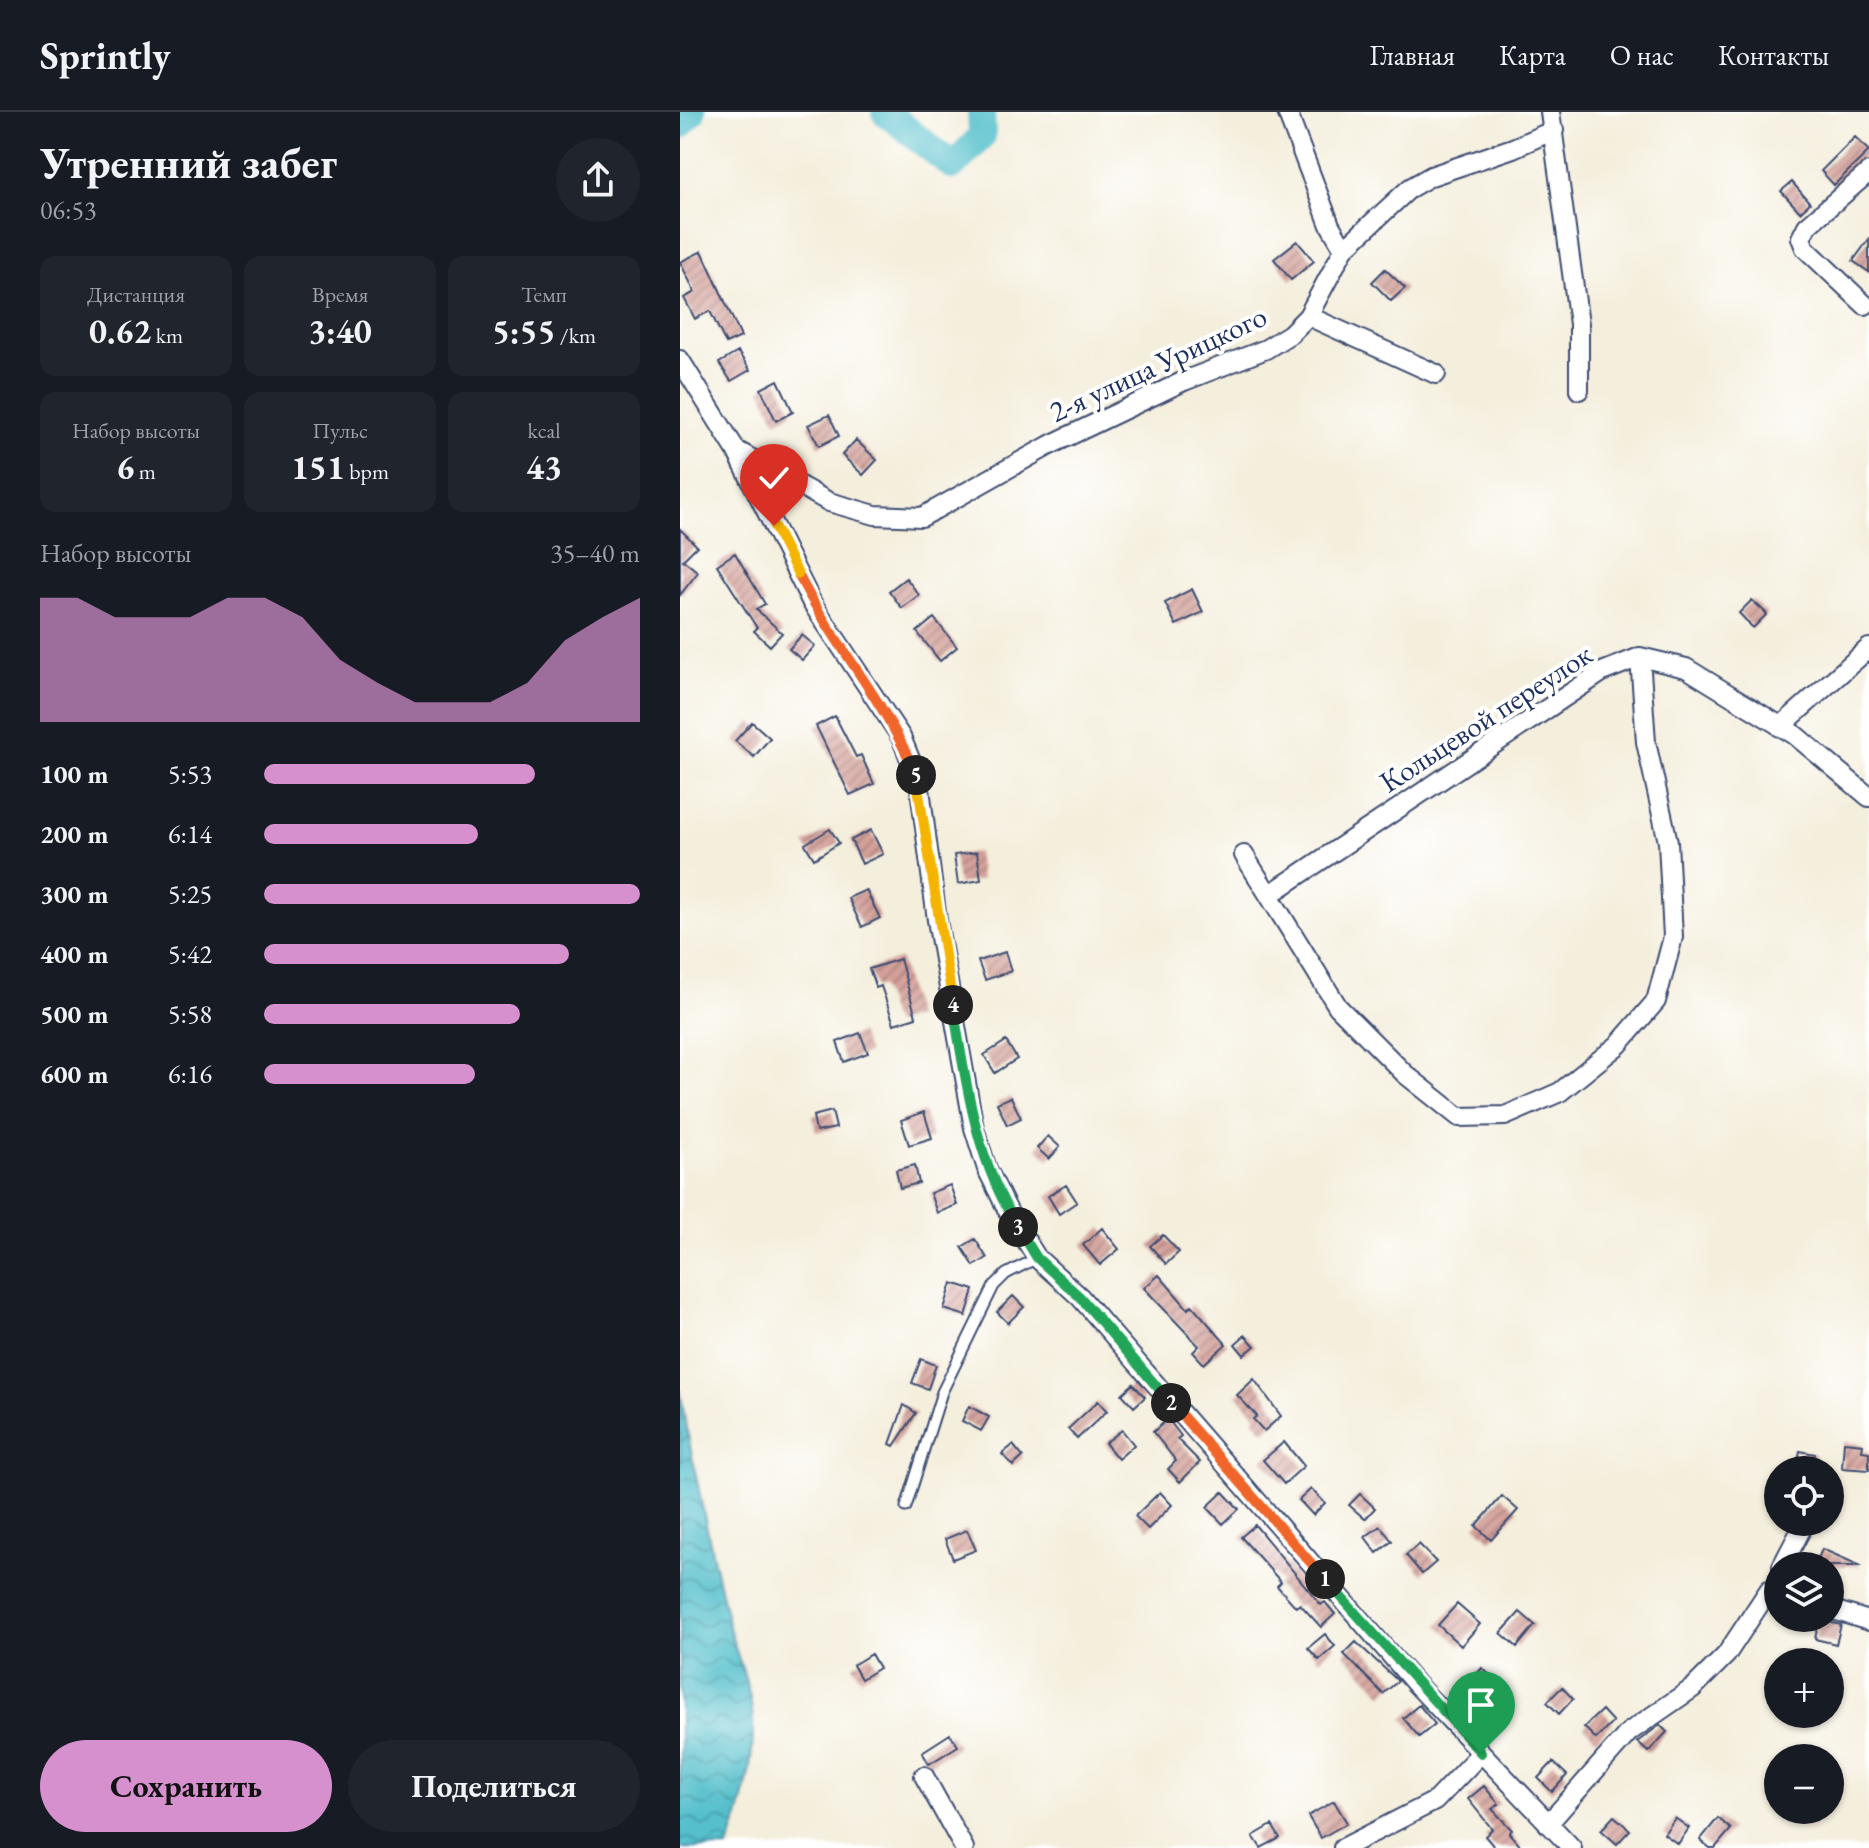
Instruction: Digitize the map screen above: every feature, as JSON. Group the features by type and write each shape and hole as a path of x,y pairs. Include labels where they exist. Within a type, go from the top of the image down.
{"street":[{"path":"1287,112 1330,225 1344,249"},
{"name":"2-я улица Урицкого","path":"736,450 829,502 875,515 922,517 1050,445 1184,381 1266,349 1290,334 1308,316 1344,249 1410,188 1431,176 1513,148 1552,121 1579,324 1579,390"},
{"path":"1865,305 1805,248 1801,238 1807,226 1869,172"},
{"path":"1308,316 1436,374"},
{"path":"680,360 736,450 812,603 887,713 919,781 937,920 974,1128 987,1169 1037,1258 1080,1297 1416,1684 1572,1848"},
{"path":"1780,727 1869,648"},
{"path":"1640,657 1686,668 1780,727 1869,797"},
{"name":"Кольцевой переулок","path":"1244,855 1338,1007 1405,1074 1459,1117 1505,1116 1560,1092 1618,1045 1656,1001 1673,937 1668,842 1646,742 1640,657 1602,672 1269,895"},
{"path":"1548,1824 1629,1732 1693,1688 1726,1655 1764,1604"},
{"path":"1844,1613 1869,1621"},
{"path":"1343,1848 1435,1801 1481,1753"},
{"path":"924,1776 964,1848"}],"lane":[{"path":"906,1507 942,1392 994,1286 1006,1274 1037,1258"}],"water":[{"path":"680,1390 728,1623 752,1710 753,1739 749,1771 728,1848 680,1848"}],"building":[{"path":"1855,137 1869,151 1834,185 1821,171"},
{"path":"1792,182 1810,203 1800,212 1781,191"},
{"path":"1869,239 1869,272 1853,261"},
{"path":"1297,241 1314,261 1291,280 1274,259"},
{"path":"702,251 741,337 726,344 710,311 695,319 684,298 695,292 680,262"},
{"path":"1385,269 1405,288 1391,301 1372,282"},
{"path":"738,352 750,370 731,381 719,363"},
{"path":"778,380 793,412 776,421 761,389"},
{"path":"829,415 839,436 819,446 808,425"},
{"path":"856,440 877,460 863,475 842,455"},
{"path":"680,529 697,546 683,560 698,572 680,595"},
{"path":"735,553 765,604 756,609 782,633 770,646 754,631 757,628 717,565"},
{"path":"906,578 919,595 902,608 889,591"},
{"path":"1192,589 1203,612 1176,625 1165,603"},
{"path":"1752,600 1767,614 1753,628 1739,613"},
{"path":"934,618 957,647 940,661 917,632"},
{"path":"802,635 815,646 802,660 789,649"},
{"path":"835,716 856,757 861,755 874,784 850,795 816,726"},
{"path":"752,722 770,738 754,757 735,741"},
{"path":"830,829 839,843 814,859 805,844"},
{"path":"871,830 883,854 862,864 851,840"},
{"path":"977,852 981,880 958,884 954,855"},
{"path":"866,890 880,918 862,927 848,898"},
{"path":"1005,952 1011,971 985,980 978,961"},
{"path":"900,959 916,1017 894,1024 881,986 876,988 869,969"},
{"path":"860,1033 868,1053 844,1062 837,1042"},
{"path":"1006,1041 1017,1059 995,1073 984,1055"},
{"path":"1011,1097 1021,1118 1007,1125 997,1103"},
{"path":"832,1111 836,1128 816,1132 813,1116"},
{"path":"924,1112 932,1138 909,1145 901,1120"},
{"path":"1048,1136 1060,1147 1049,1159 1037,1148"},
{"path":"915,1165 919,1183 900,1188 896,1170"},
{"path":"950,1185 957,1205 937,1213 930,1193"},
{"path":"1066,1185 1077,1202 1059,1214 1048,1196"},
{"path":"1102,1228 1119,1249 1100,1265 1083,1245"},
{"path":"1163,1235 1179,1252 1166,1264 1150,1246"},
{"path":"975,1239 987,1258 974,1266 962,1247"},
{"path":"1159,1275 1188,1309 1192,1305 1226,1344 1204,1364 1193,1352 1199,1346 1144,1288"},
{"path":"952,1283 974,1290 966,1316 944,1309"},
{"path":"1013,1296 1024,1307 1008,1323 997,1312"},
{"path":"1245,1335 1255,1346 1244,1355 1235,1344"},
{"path":"921,1359 936,1365 928,1389 912,1383"},
{"path":"1254,1379 1281,1416 1264,1431 1253,1419 1257,1416 1237,1395"},
{"path":"1133,1384 1145,1397 1134,1407 1122,1394"},
{"path":"1098,1401 1107,1411 1077,1439 1068,1429"},
{"path":"904,1405 916,1413 894,1446 890,1444"},
{"path":"969,1406 989,1417 981,1431 962,1421"},
{"path":"1168,1419 1181,1436 1177,1439 1200,1462 1180,1482 1168,1469 1176,1461 1153,1432"},
{"path":"1122,1430 1134,1445 1118,1459 1105,1443"},
{"path":"1284,1442 1304,1466 1284,1484 1263,1460"},
{"path":"1844,1442 1863,1444 1862,1451 1869,1452 1869,1470 1844,1468"},
{"path":"1013,1445 1023,1457 1013,1466 1002,1454"},
{"path":"1800,1451 1815,1454 1815,1456 1799,1456"},
{"path":"1311,1489 1325,1503 1313,1515 1299,1500"},
{"path":"1160,1492 1172,1505 1148,1529 1135,1516"},
{"path":"1223,1492 1239,1509 1223,1524 1207,1507"},
{"path":"1360,1494 1375,1508 1365,1519 1349,1505"},
{"path":"1502,1496 1518,1510 1491,1540 1476,1526"},
{"path":"1255,1525 1321,1605 1325,1602 1335,1614 1321,1627 1300,1604 1296,1607 1277,1586 1281,1582 1241,1537"},
{"path":"1380,1526 1392,1541 1377,1553 1365,1537"},
{"path":"967,1530 976,1550 953,1559 945,1539"},
{"path":"1419,1544 1436,1562 1422,1574 1406,1555"},
{"path":"1844,1559 1861,1566 1844,1566"},
{"path":"1457,1604 1480,1624 1461,1646 1438,1625"},
{"path":"1520,1612 1535,1625 1517,1647 1501,1633"},
{"path":"1816,1632 1839,1632 1836,1644 1815,1639"},
{"path":"1325,1634 1335,1646 1319,1660 1308,1648"},
{"path":"1356,1642 1398,1681 1383,1694 1344,1654"},
{"path":"871,1654 879,1668 861,1679 853,1665"},
{"path":"1482,1668 1491,1676 1476,1692 1468,1684"},
{"path":"1562,1687 1573,1699 1559,1714 1547,1702"},
{"path":"1491,1702 1505,1718 1493,1730 1478,1714"},
{"path":"1419,1705 1435,1724 1419,1737 1403,1718"},
{"path":"1602,1710 1613,1722 1596,1739 1584,1727"},
{"path":"1660,1725 1667,1732 1648,1752 1637,1742"},
{"path":"950,1734 958,1746 929,1764 922,1752"},
{"path":"1553,1762 1567,1775 1552,1792 1538,1778"},
{"path":"1484,1786 1499,1804 1492,1809 1512,1830 1509,1833 1522,1848 1495,1848 1485,1836 1492,1829 1468,1799"},
{"path":"1334,1801 1347,1823 1321,1838 1308,1816"},
{"path":"1614,1816 1630,1830 1617,1844 1601,1830"},
{"path":"1675,1818 1689,1828 1678,1844 1664,1834"},
{"path":"1718,1818 1731,1829 1715,1848 1710,1848 1700,1840"},
{"path":"1272,1825 1280,1838 1261,1848 1253,1836"}],"waterway":[{"path":"680,125 692,112"},
{"path":"885,112 953,166 982,136 981,112"}],"route":[{"path":"774,526 812,603 901,737 919,781 937,920 974,1128 987,1169 1009,1213 1037,1258 1080,1297 1416,1684 1481,1753"}]}
